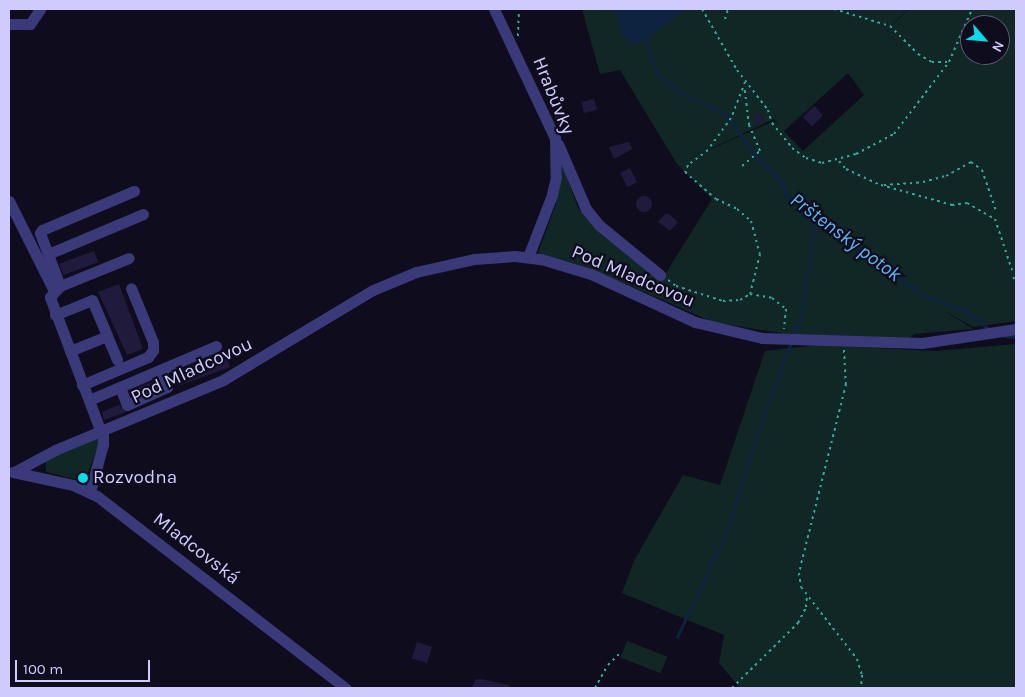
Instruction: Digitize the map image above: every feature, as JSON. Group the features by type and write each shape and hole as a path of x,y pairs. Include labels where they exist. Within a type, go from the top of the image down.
{"street":[{"name":"Hrabůvky","path":"494,9 555,138 556,177 552,195 528,257"},
{"path":"9,24 30,24 38,14"},
{"path":"555,138 586,209 599,225 660,275"},
{"path":"57,288 40,233 42,230 134,191"},
{"path":"9,200 57,288"},
{"path":"48,254 143,214"},
{"name":"Pod Mladcovou","path":"11,472 101,429 238,373 374,290 397,279 474,259 528,257 591,274 711,327 743,335 783,339 922,343 1012,329"},
{"path":"90,492 103,444 101,429 82,385 50,297 57,288 128,258"},
{"path":"82,385 148,357 153,350 153,342 131,288"},
{"path":"55,315 92,300 117,360"},
{"path":"70,352 107,336"},
{"path":"88,400 216,346"},
{"path":"120,387 127,405 167,387 160,370"},
{"name":"Mladcovská","path":"11,472 44,477 90,492 115,509 345,688"}],"path":[{"path":"515,51 519,9"},
{"path":"702,9 745,82 792,148 806,158 822,163 840,160 894,134 949,62 972,9"},
{"path":"725,19 728,9"},
{"path":"834,9 890,26 918,54 932,62 949,62"},
{"path":"745,82 730,119 708,150 688,165 685,172 716,199 737,209 751,221 760,254 750,294"},
{"path":"742,166 760,151 744,106 744,86"},
{"path":"840,160 846,170 881,185 952,205 967,204 995,219 1012,270"},
{"path":"881,185 924,182 946,176 970,162 982,170 996,211"},
{"path":"660,275 676,286 723,301 740,300 750,294 772,298 786,309 783,339"},
{"path":"1013,277 1016,281"},
{"path":"842,340 847,362 846,384 798,573 801,587 857,659 862,675 861,688"},
{"path":"732,688 798,623 806,607 807,595"},
{"path":"595,688 608,665 619,654"}],"green space":[{"path":"582,9 908,9 880,38 909,9 1016,9 1016,321 973,327 943,310 973,329 914,334 910,338 786,334 713,322 587,267 538,253 556,204 560,159 578,208 612,242 659,277 666,273 712,199 677,164 620,70 600,74","holes":["848,73 864,95 803,151 784,131","774,119 779,125 774,121 686,160"]},
{"path":"1016,344 1016,688 740,688 719,663 724,635 622,593 634,561 683,475 720,485 765,351 818,345 936,351"},
{"path":"97,437 99,443 86,478 74,479 46,472 46,460"},
{"path":"627,641 667,656 661,673 621,658"}],"water":[{"path":"612,9 687,9 640,43 633,43 622,36 618,19"}],"building":[{"path":"594,99 597,110 584,113 581,102"},
{"path":"814,106 823,115 812,127 803,117"},
{"path":"560,109 564,121 557,124 553,111"},
{"path":"761,113 764,122 756,124 753,115"},
{"path":"629,142 632,149 614,159 609,147"},
{"path":"630,168 637,182 627,187 620,173"},
{"path":"644,196 652,204 644,212 636,204"},
{"path":"665,214 669,214 678,222 670,231 658,222"},
{"path":"94,251 98,262 63,275 59,264"},
{"path":"119,284 143,349 127,355 98,292"},
{"path":"225,353 230,367 178,386 172,372"},
{"path":"154,381 155,384 131,395 130,391"},
{"path":"119,405 126,412 104,420 102,412"},
{"path":"417,642 432,647 427,663 412,658"},
{"path":"480,679 509,685 509,688 472,688 475,680"}],"waterway":[{"name":"Prštenský potok","path":"647,33 649,52 659,75 675,89 727,115 756,156 784,184 786,195 924,296 964,310 989,329"},
{"path":"794,335 801,317 813,244 812,213"},
{"name":"Prštenský potok","path":"1005,336 1016,337"},
{"path":"677,637 725,536 766,407 791,343"}],"place":[{"name":"Rozvodna","path":"83,478"}]}
